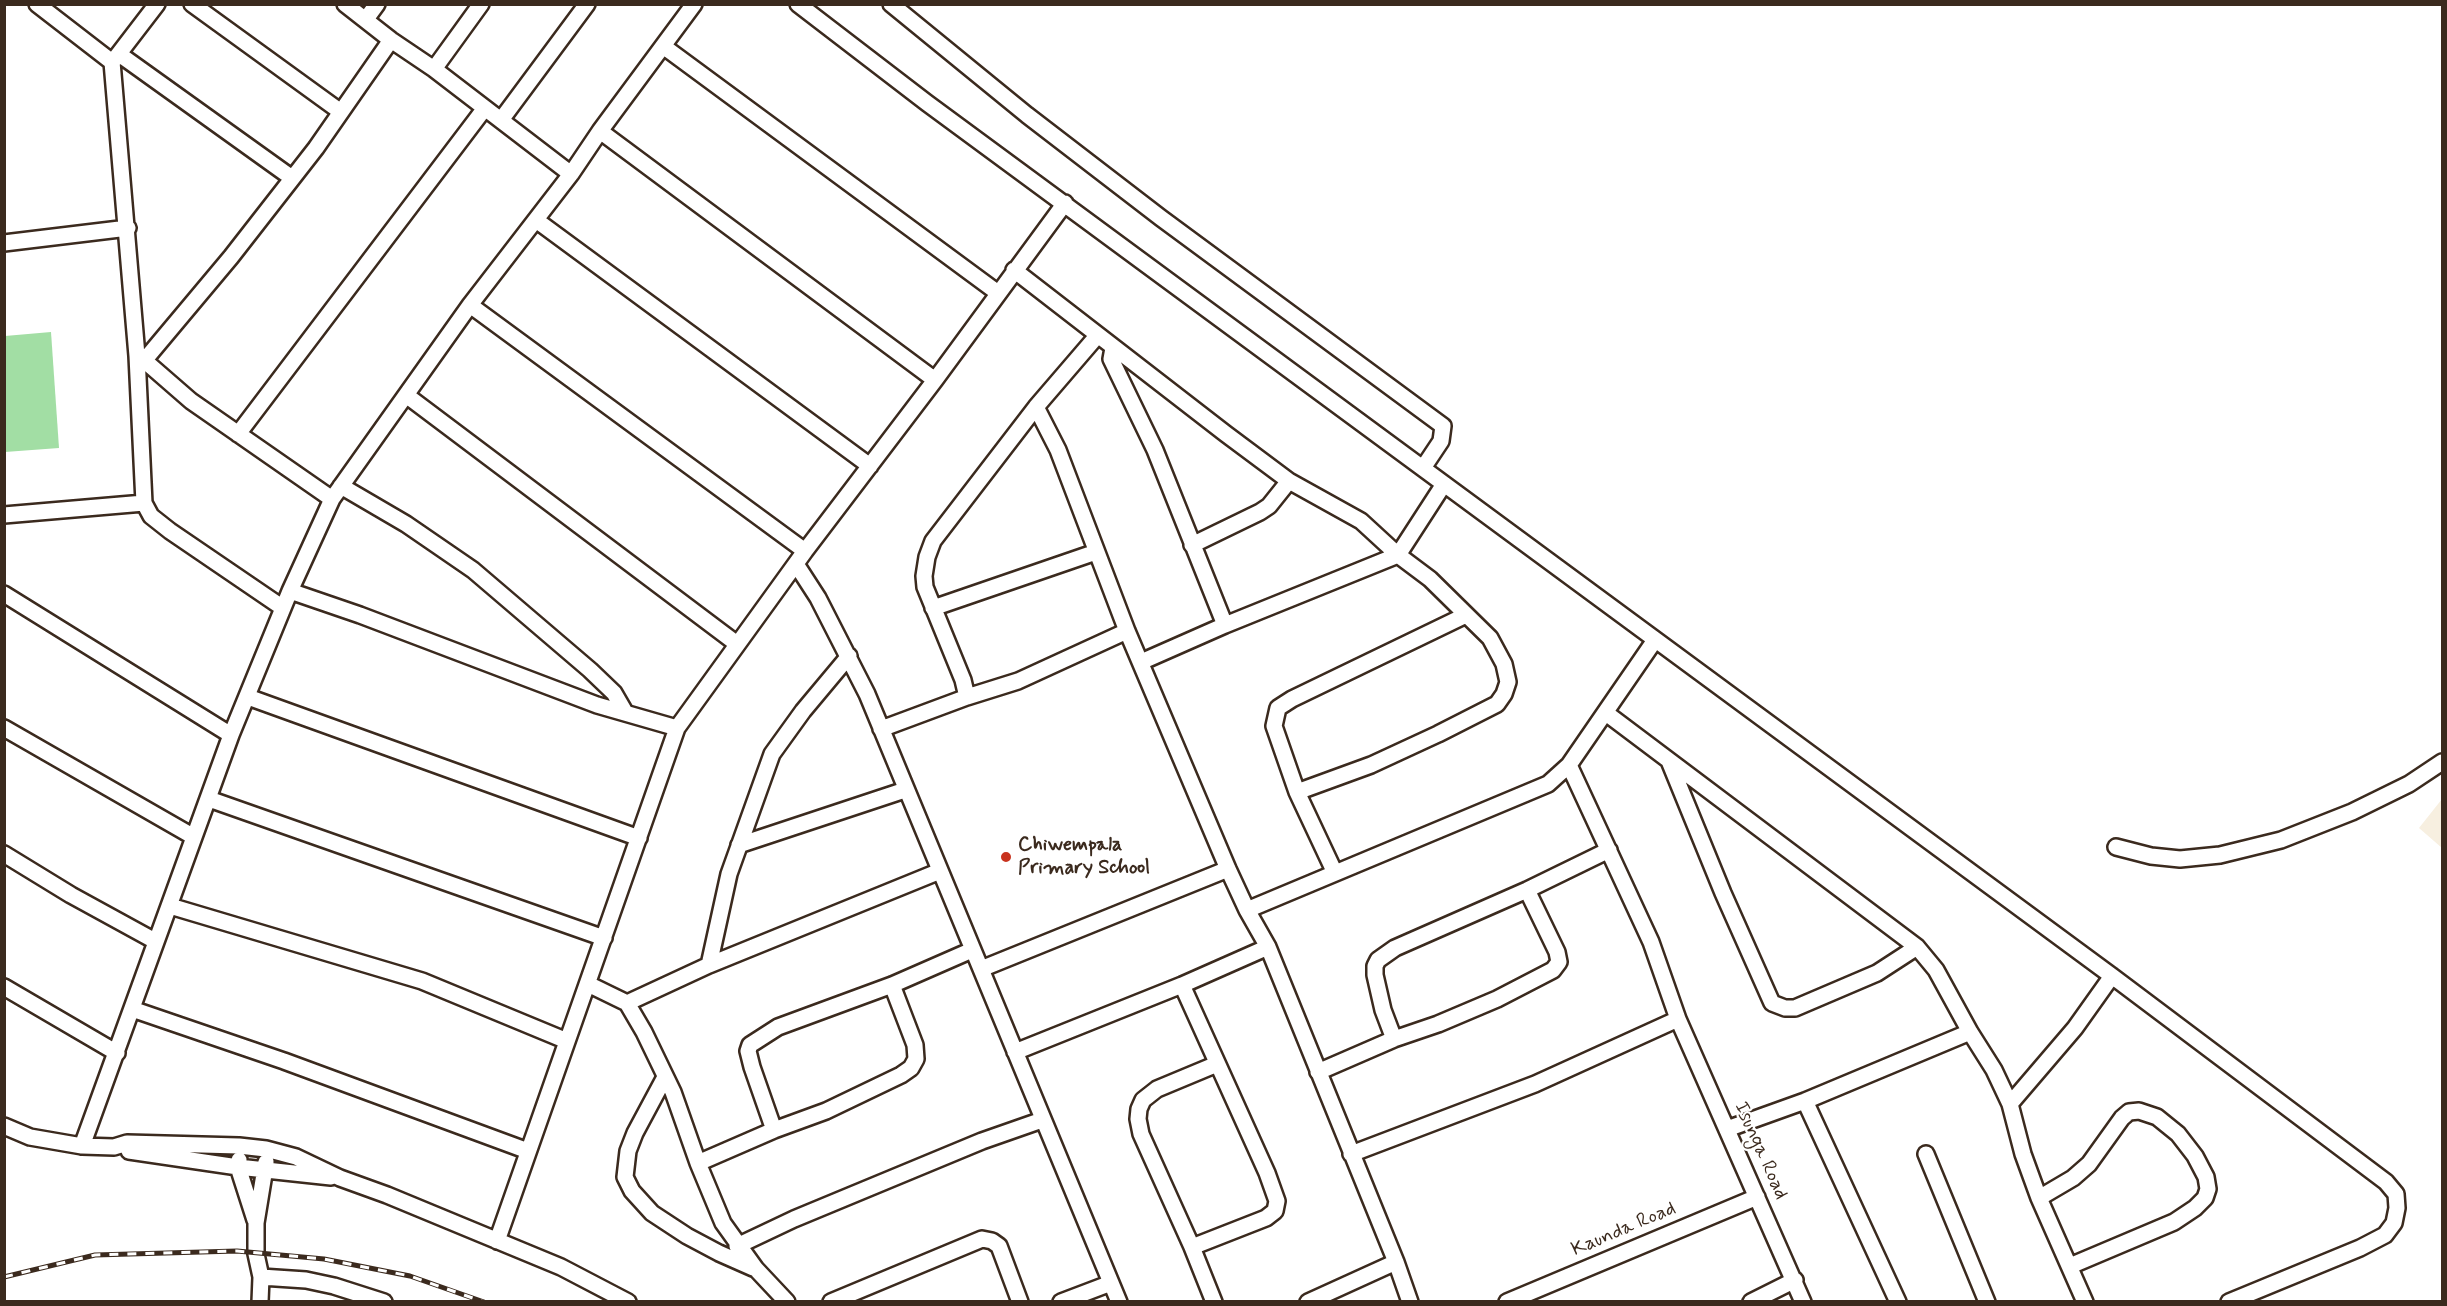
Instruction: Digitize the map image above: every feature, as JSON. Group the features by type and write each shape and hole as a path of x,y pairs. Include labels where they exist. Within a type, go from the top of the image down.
{"street":[{"path":"157,4 115,58 141,365 144,503 151,516 170,531 283,608"},
{"path":"192,4 341,112"},
{"path":"345,4 571,174"},
{"path":"366,20 377,4"},
{"path":"434,69 481,4"},
{"path":"501,120 587,4"},
{"path":"82,1146 231,735 290,591 336,493 470,305 571,174 694,4"},
{"path":"798,4 927,103 2008,902 2112,976 2386,1182 2396,1194 2397,1208 2394,1223 2385,1235 2360,1248 2229,1302"},
{"path":"891,4 1027,115 1161,218 1443,426 1441,441 1423,468"},
{"path":"39,5 292,178"},
{"path":"141,365 231,257 292,178 391,40"},
{"path":"663,46 998,293"},
{"path":"238,434 485,108"},
{"path":"600,131 935,380"},
{"path":"497,1240 677,728 805,551 1065,203"},
{"path":"536,220 870,466"},
{"path":"4,243 128,228"},
{"path":"1014,270 1097,336 1289,481 1360,521 1398,555 1430,579 1490,638 1504,664 1508,682 1497,704 1371,765 1297,792"},
{"path":"470,305 805,551"},
{"path":"967,697 963,680 933,608 924,576 933,541 1036,407 1097,336"},
{"path":"1113,348 1111,359 1155,450 1225,625"},
{"path":"141,365 238,434 336,493 406,524 473,570 590,670 614,693 625,712"},
{"path":"406,395 737,644"},
{"path":"1036,407 1058,450 1127,631 1228,869 1247,910 1268,946 1396,1262 1410,1302"},
{"path":"1192,545 1260,512 1269,506 1289,481"},
{"path":"1141,662 1225,625 1398,555 1444,484"},
{"path":"4,515 144,503"},
{"path":"933,608 1096,552"},
{"path":"796,564 818,598 849,656 881,729 1119,1302"},
{"path":"290,591 597,705 677,728"},
{"path":"4,594 231,735"},
{"path":"1335,873 1297,792 1274,726 1278,708 1292,699 1466,615"},
{"path":"881,729 1018,681 1127,631"},
{"path":"1247,910 1548,784 1569,765 1655,639"},
{"path":"709,965 729,874 772,754 803,711 849,656"},
{"path":"248,697 639,838"},
{"path":"1606,713 1917,947 1936,970 1994,1070 2010,1104 2023,1154 2039,1197 2085,1302"},
{"path":"4,728 194,837"},
{"path":"1669,761 1698,835 1772,1003 1785,1008 1795,1008 1877,973 1917,947"},
{"path":"2116,847 2151,856 2180,859 2220,855 2281,840 2352,812 2409,784 2442,762"},
{"name":"Isunga Road","path":"1569,765 1651,942 1678,1019 1796,1280 1803,1302"},
{"path":"739,845 905,790"},
{"path":"209,799 604,938"},
{"path":"1394,1039 1383,1010 1375,966 1378,960 1395,948 1527,890 1609,850"},
{"path":"4,854 71,895 155,941"},
{"path":"981,969 1228,869"},
{"path":"627,1003 709,965 940,871"},
{"path":"1318,1072 1394,1039 1438,1024 1497,999 1553,970 1558,962 1557,952 1527,890"},
{"path":"170,906 422,981 567,1041"},
{"path":"1015,1052 1182,985 1268,946"},
{"path":"774,1130 752,1067 748,1051 750,1045 778,1027 892,985 972,950"},
{"path":"2010,1104 2075,1029 2112,976"},
{"path":"588,984 627,1003 644,1032 665,1077 723,1223 737,1246 787,1302"},
{"path":"698,1163 774,1130 826,1111 911,1068 916,1059 915,1045 892,985"},
{"path":"1182,985 1267,1173 1277,1201 1275,1211 1266,1218 1192,1247"},
{"path":"4,987 117,1053"},
{"path":"132,1009 284,1061 528,1150"},
{"path":"1351,1154 1535,1084 1678,1019"},
{"path":"1727,1129 1805,1101 1970,1032"},
{"path":"1214,1302 1141,1134 1139,1109 1143,1100 1156,1089 1217,1064"},
{"path":"665,1077 634,1133 628,1151 625,1177 632,1191 652,1214 719,1254 756,1269"},
{"path":"1805,1101 1898,1302"},
{"path":"2039,1197 2081,1171 2102,1150 2122,1118 2129,1112 2139,1111 2157,1117 2178,1134 2195,1156 2206,1177 2208,1189 2205,1198 2174,1222 2070,1266"},
{"path":"737,1246 805,1214 1042,1119"},
{"path":"4,1126 30,1137 82,1146 114,1146 127,1143 239,1146 266,1149 296,1157 340,1178 497,1240 561,1268 628,1302"},
{"path":"114,1146 127,1151 265,1171 340,1178"},
{"path":"239,1146 238,1167 256,1223"},
{"path":"260,1302 261,1277 256,1254 256,1223 265,1171 266,1149"},
{"path":"1926,1154 1987,1302"},
{"name":"Kaunda Road","path":"1507,1302 1757,1197"},
{"path":"831,1302 982,1239 992,1241 999,1246 1020,1302"},
{"path":"1308,1302 1396,1262"},
{"path":"261,1277 316,1282 384,1302"},
{"path":"1751,1302 1796,1280"},
{"path":"1061,1302 1111,1283"}],"shaded area":[{"path":"2442,799 2442,848 2419,828"}],"green space":[{"path":"51,332 59,448 5,452 5,336"}],"railway":[{"path":"4,1277 95,1255 237,1251 324,1259 410,1276 484,1302"}],"place":[{"name":"Chiwempala Primary School","path":"1006,857"}]}
